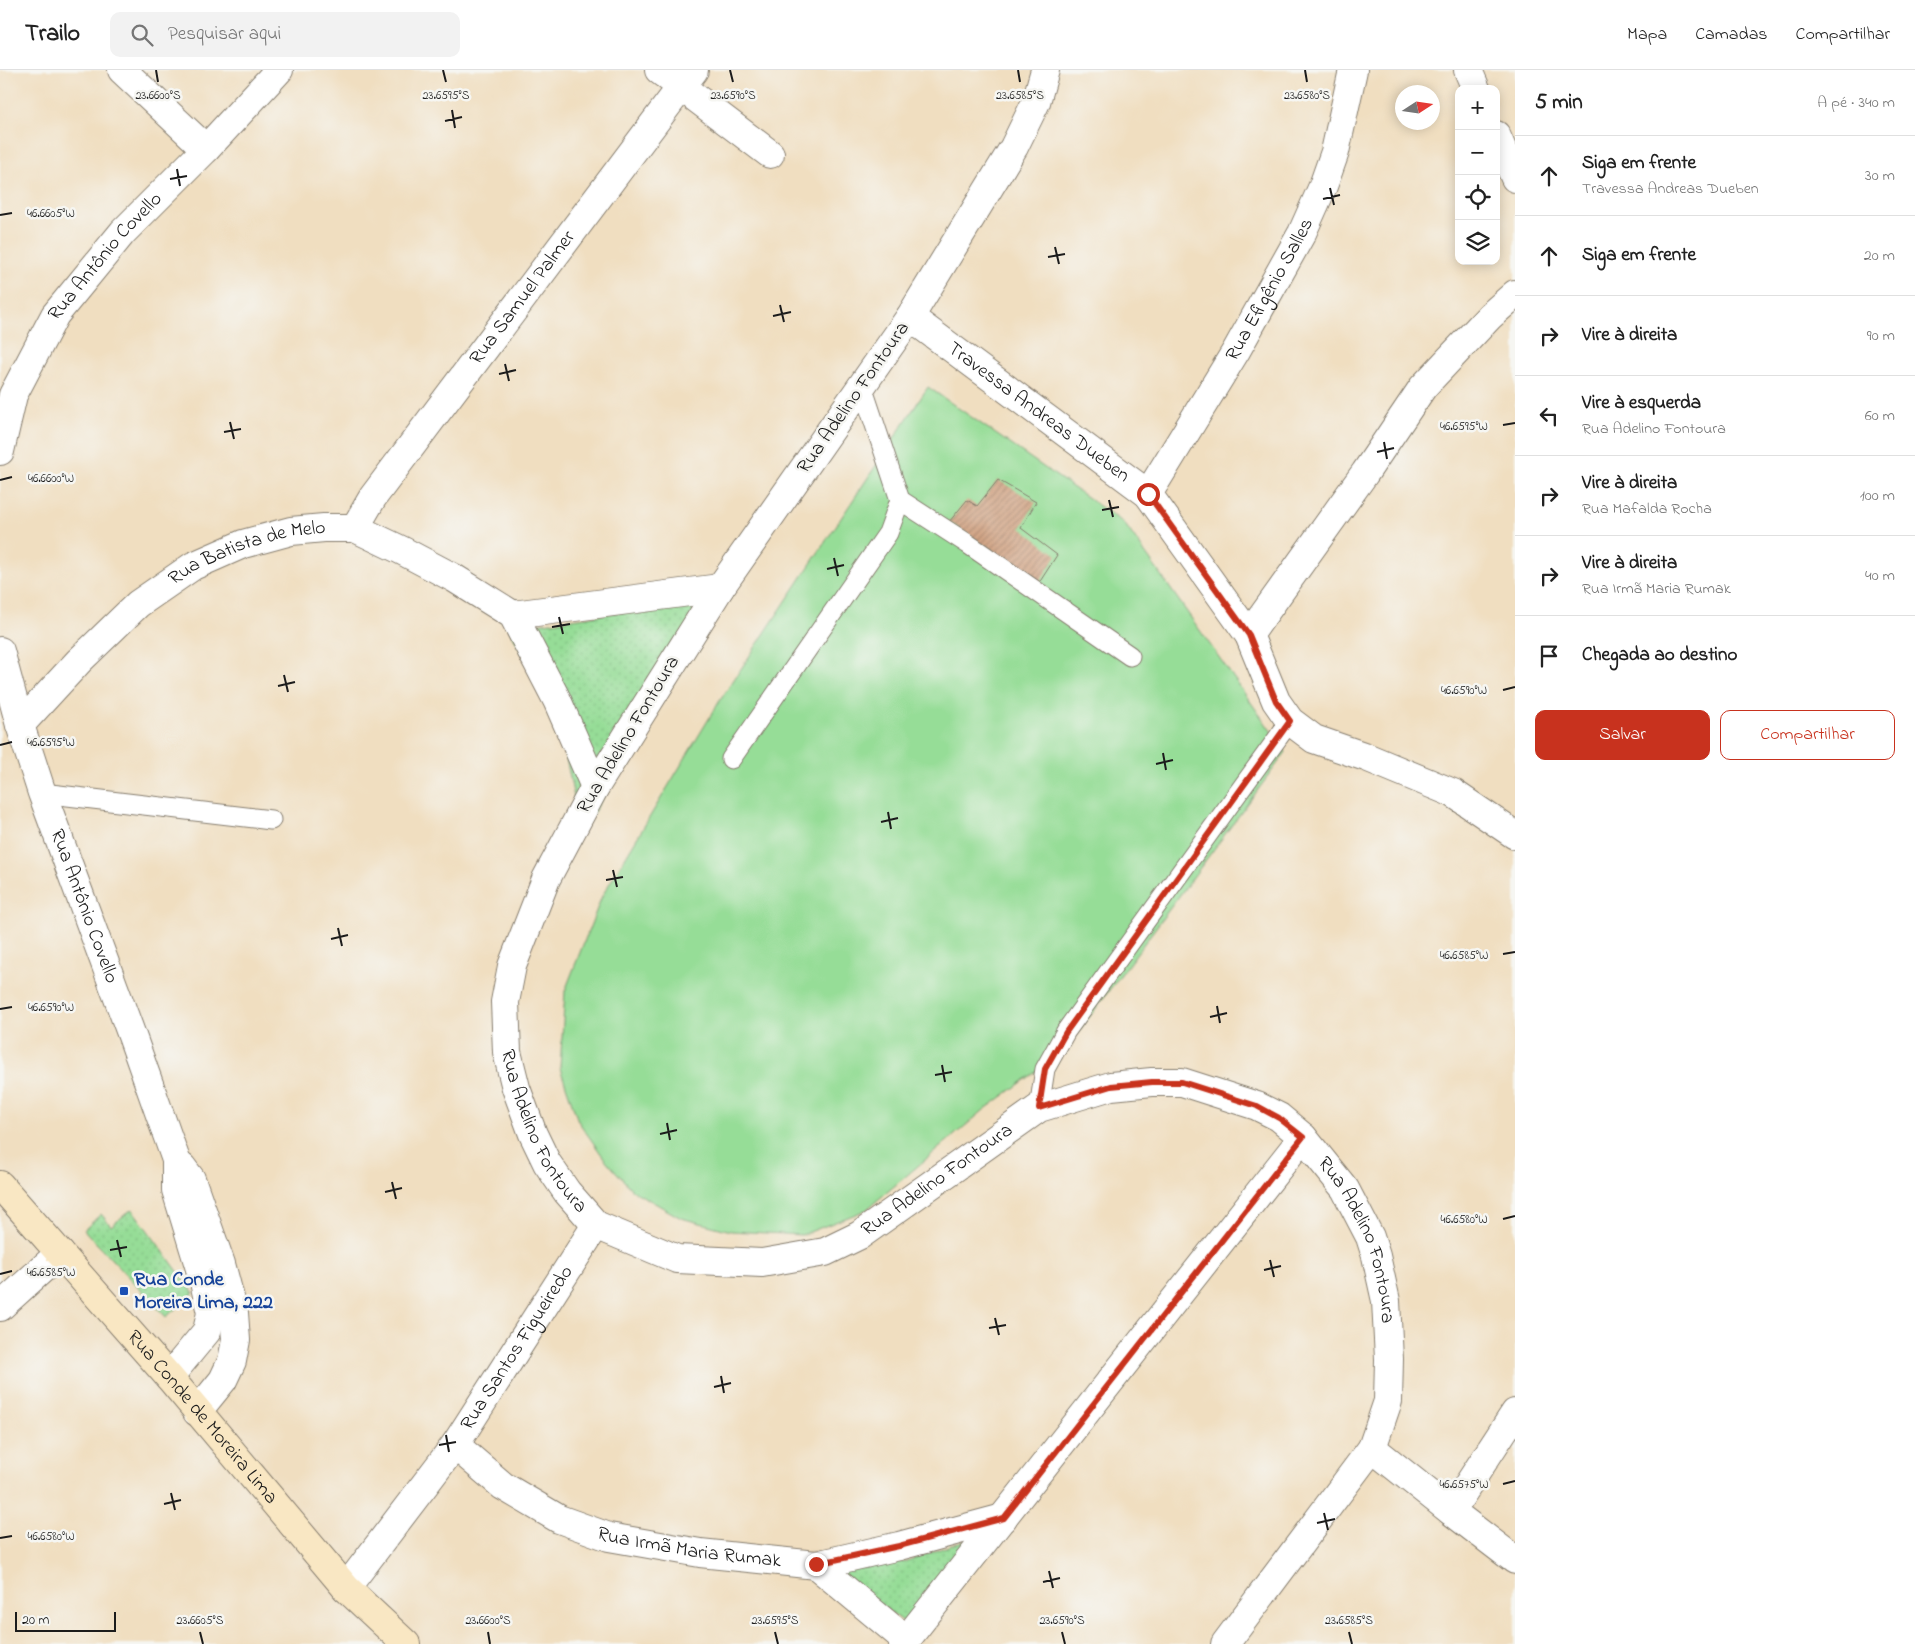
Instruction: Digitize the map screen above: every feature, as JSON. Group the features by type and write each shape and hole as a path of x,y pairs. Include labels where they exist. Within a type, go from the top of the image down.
{"main road":[{"name":"Rua Conde de Moreira Lima","path":"0,1185 169,1377 346,1588 406,1644"}],"street":[{"path":"122,70 206,149"},
{"name":"Rua Antônio Covello","path":"0,451 13,395 55,315 123,232 206,149 279,70"},
{"path":"659,70 687,78 770,154"},
{"name":"Rua Adelino Fontoura","path":"1046,70 1036,102 1014,147 910,317 720,588 595,787 546,879 512,966 505,1002 507,1052 516,1088 534,1134 547,1163 567,1192 596,1225 677,1258 762,1263 824,1252 860,1235 1039,1108 1111,1086 1152,1082 1182,1082 1257,1106 1279,1118 1303,1137 1345,1189 1362,1219 1376,1256 1386,1301 1388,1401 1372,1448 1225,1644"},
{"name":"Rua Efigênio Salles","path":"1148,494 1236,351 1302,234 1323,186 1335,152 1353,70"},
{"path":"1468,70 1474,85"},
{"name":"Rua Samuel Palmer","path":"355,528 373,496 687,78"},
{"path":"1500,144 1515,178"},
{"path":"1249,635 1365,473 1423,386 1490,316 1515,294"},
{"name":"Travessa Andreas Dueben","path":"910,317 1148,494 1249,635 1276,701 1290,721 1314,739 1366,756 1453,794 1515,835"},
{"name":"Rua Batista de Melo","path":"20,725 79,661 138,604 193,566 243,544 291,531 355,528 454,578 513,615"},
{"path":"595,787 557,700 513,615 720,588"},
{"name":"Rua Antônio Covello","path":"0,650 20,725 42,793 176,1160 176,1190 204,1282 211,1313 207,1331 169,1377"},
{"path":"816,1564 904,1642 1004,1518 1303,1137"},
{"name":"Rua Antônio Covello","path":"176,1160 192,1179 223,1272 234,1313 236,1340 232,1361 223,1380 197,1412"},
{"name":"Rua Santos Figueiredo","path":"346,1588 455,1445 596,1225"},
{"path":"0,1307 60,1253"},
{"path":"1451,1511 1515,1413"},
{"name":"Rua Irmã Maria Rumak","path":"455,1445 503,1486 559,1519 609,1537 700,1553 816,1564 899,1546 1004,1518"},
{"path":"1372,1448 1515,1560"}],"lane":[{"path":"731,759 888,533 900,500 862,386"},
{"path":"900,500 968,544 1130,656"},
{"path":"1039,1108 1045,1069 1066,1032 1290,721"},
{"path":"42,793 271,820"}],"green space":[{"path":"928,387 1124,523 1286,752 1059,1058 1033,1074 984,1110 866,1210 802,1235 731,1231 681,1218 632,1190 604,1158 578,1121 560,1068 565,991 602,896 719,702"},
{"path":"726,597 581,833 559,723 509,628"},
{"path":"132,1209 194,1293 166,1317 84,1230 101,1214 111,1226"},
{"path":"976,1536 910,1626 833,1572 904,1562"}],"building":[{"path":"998,480 1036,502 1021,528 1057,555 1039,583 949,522 967,500 977,506"}],"place":[{"name":"Rua Conde Moreira Lima, 222","path":"124,1291"}],"route":[{"path":"816,1564 899,1546 1004,1518 1303,1137 1279,1118 1257,1106 1182,1082 1152,1082 1111,1086 1039,1108 1041,1083 1045,1069 1066,1032 1290,721 1276,701 1249,635 1148,494"}]}
